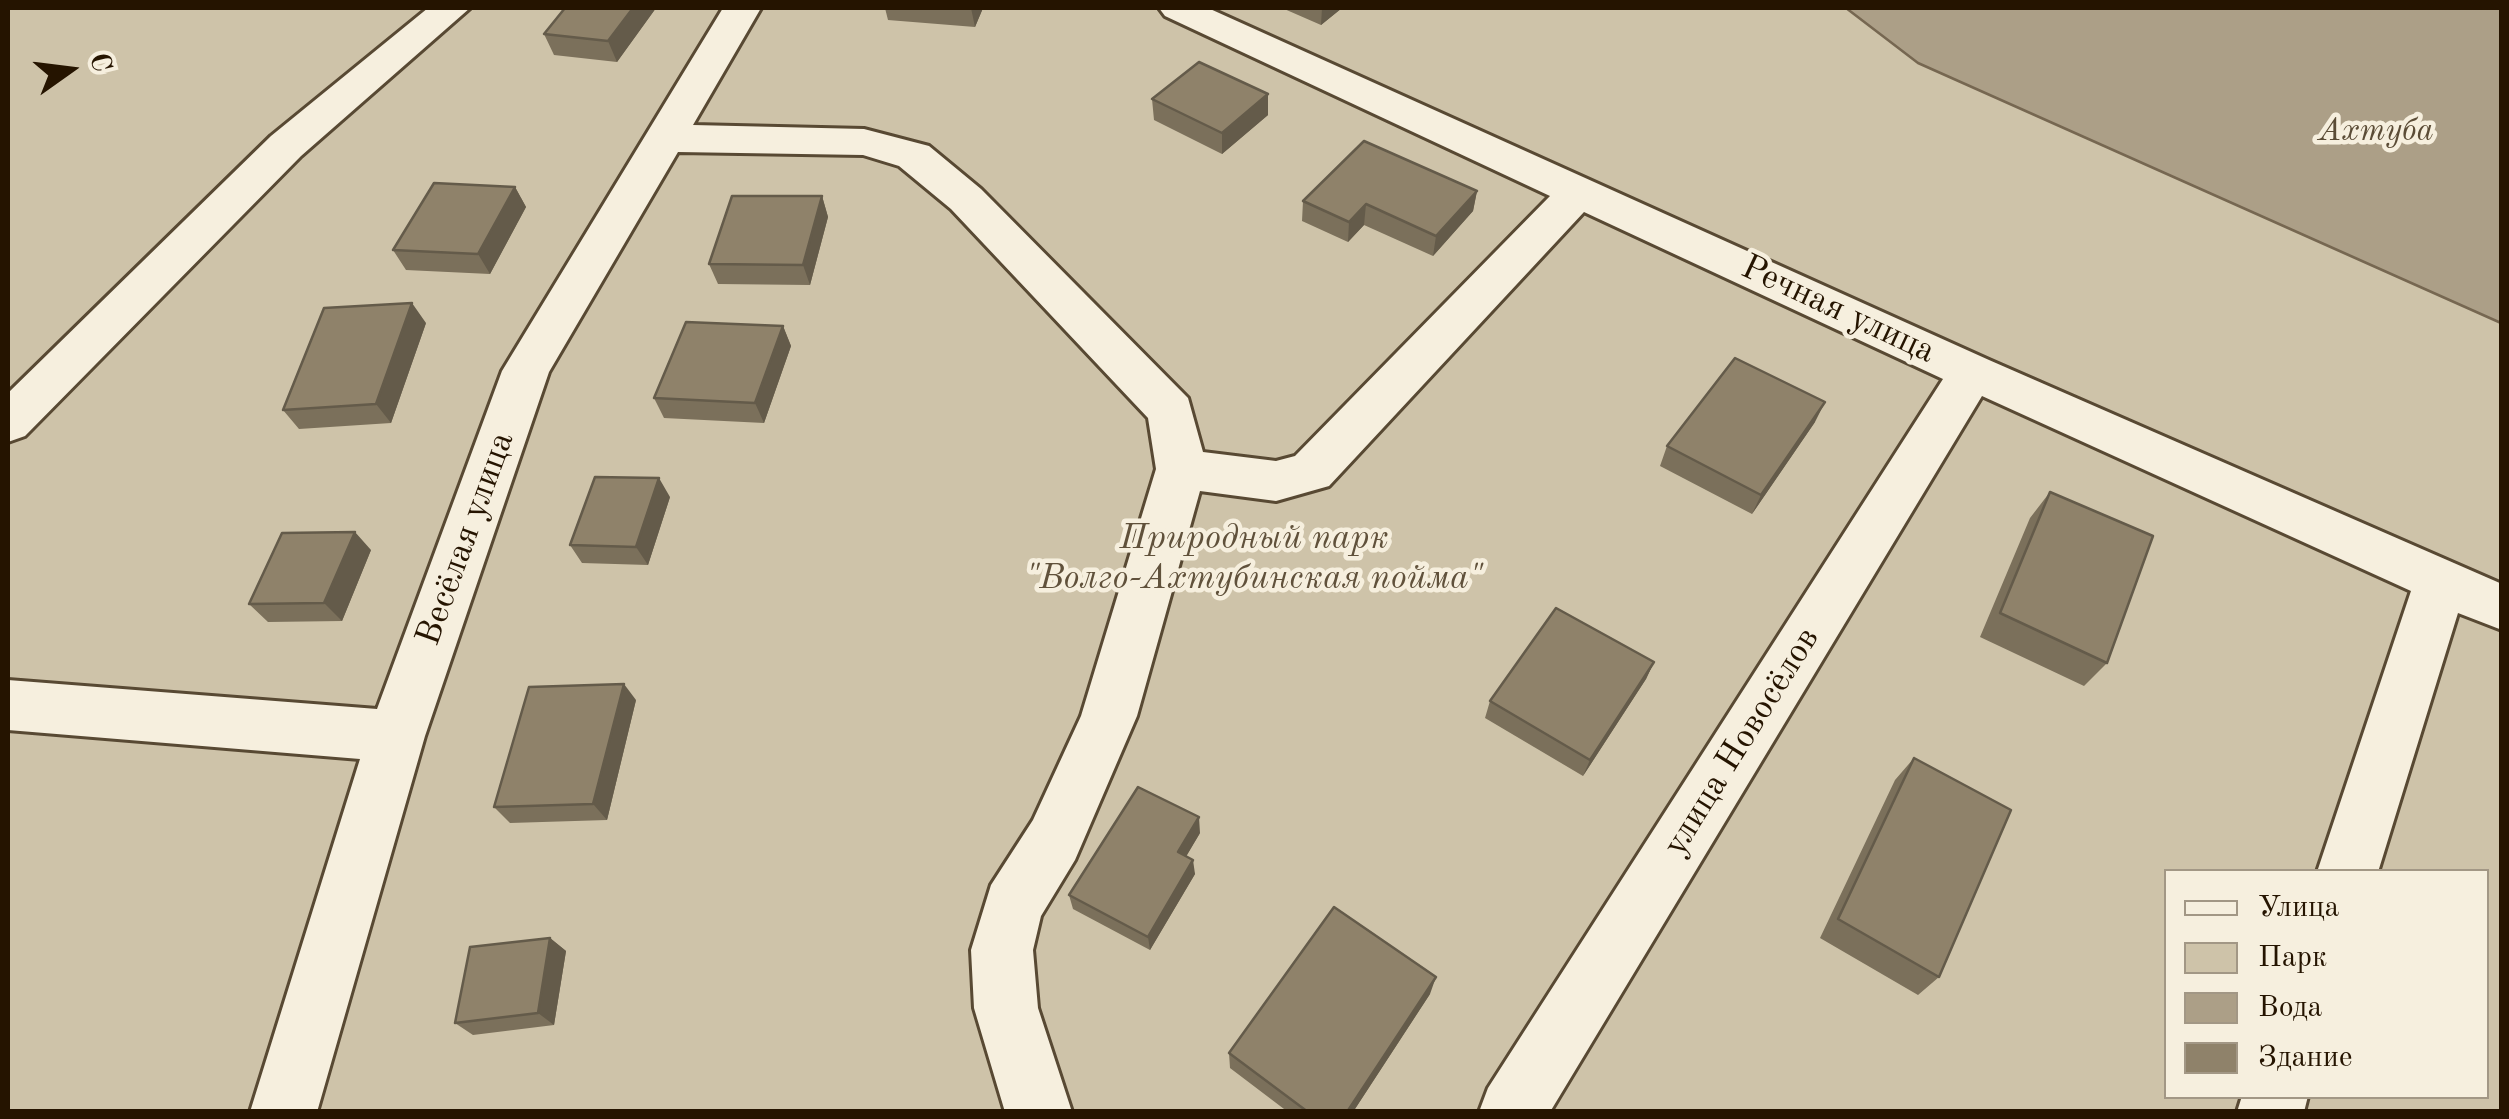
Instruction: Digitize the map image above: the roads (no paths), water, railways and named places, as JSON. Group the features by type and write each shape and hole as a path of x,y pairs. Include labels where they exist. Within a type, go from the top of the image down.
{"street":[{"path":"8,423 286,146 452,8"},
{"name":"Весёлая улица","path":"283,1112 396,736 526,370 742,8"},
{"name":"Речная улица","path":"1178,8 1972,372 2502,608"},
{"path":"664,138 864,142 914,156 966,200 1172,411 1181,468 1109,716 1054,840 1013,906 1002,950 1006,1008 1039,1112"},
{"path":"1181,468 1276,481 1311,472 1580,190"},
{"name":"улица Новосёлов","path":"1512,1112 1972,372"},
{"path":"2348,869 2441,582"},
{"path":"8,705 396,736"}],"water":[{"name":"Ахтуба","path":"1846,8 2501,8 2501,323 1918,63"}],"park label":[{"name":"Природный парк \"Волго-Ахтубинская пойма\"","path":"1254,559"}]}
